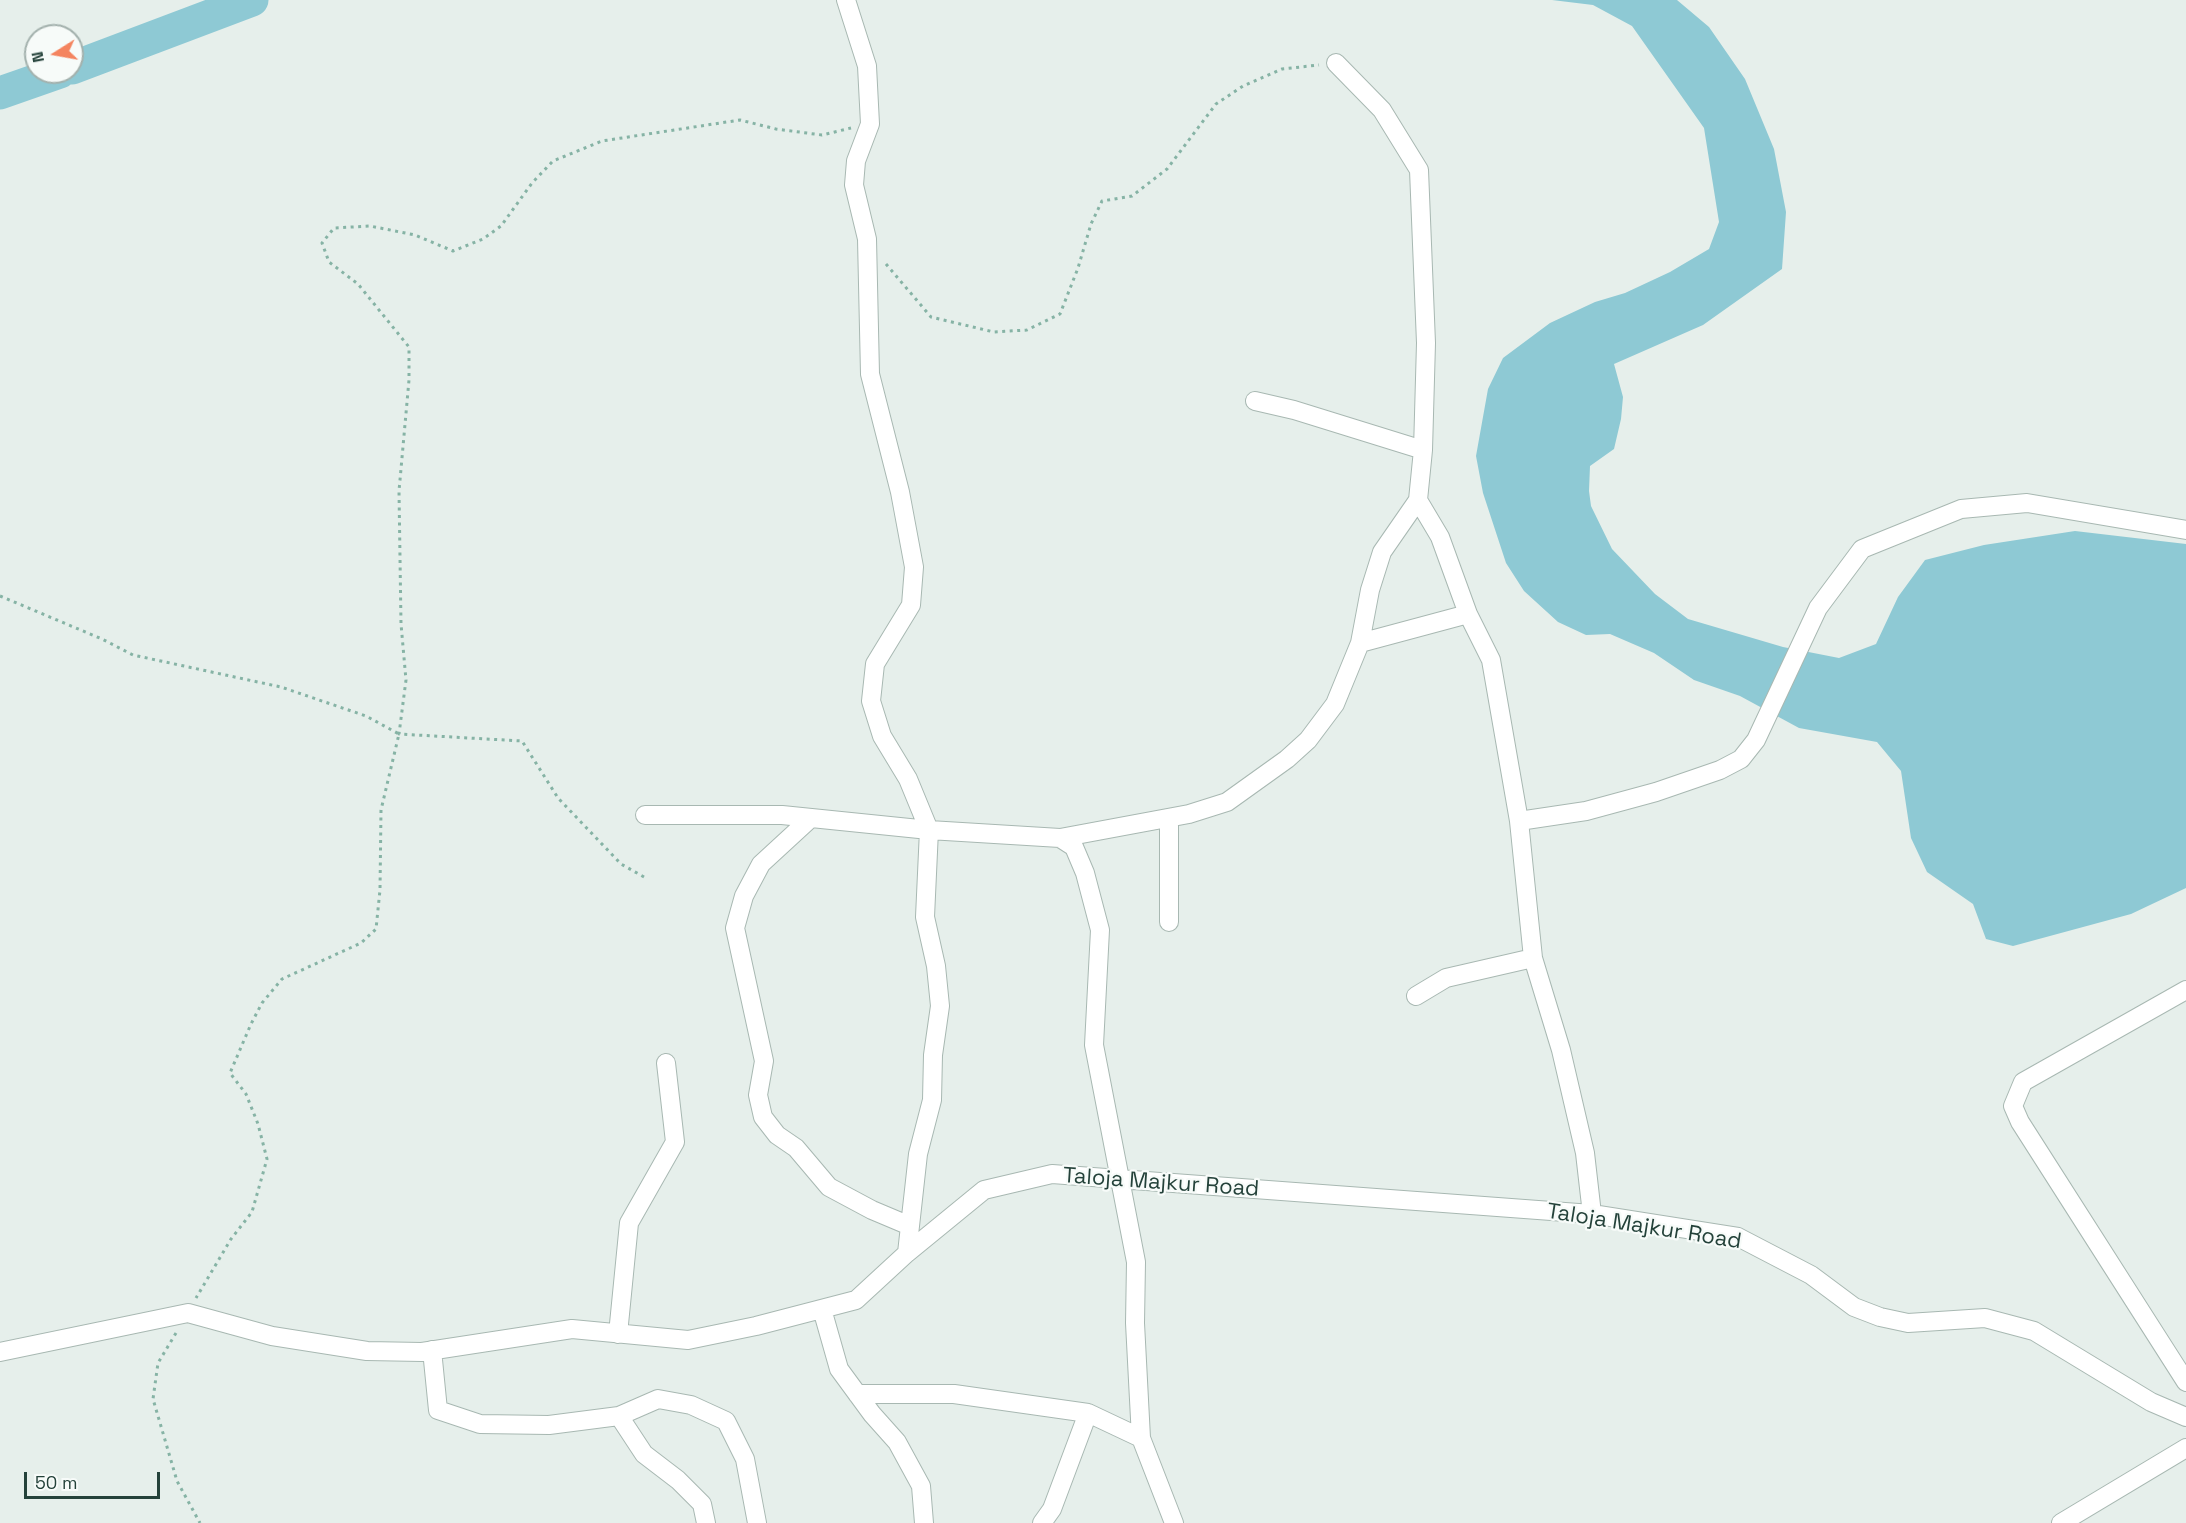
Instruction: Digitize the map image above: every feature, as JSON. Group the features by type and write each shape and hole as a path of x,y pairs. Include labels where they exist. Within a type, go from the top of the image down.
{"street":[{"path":"846,0 867,66 870,124 856,161 854,185 867,239 870,374 900,492 914,567 911,605 875,664 872,701 882,736 908,779 929,830 925,917 936,966 940,1006 933,1055 932,1100 918,1154 907,1253"},
{"path":"645,815 782,815 929,830 1060,838 1169,818 1227,802 1287,759 1308,740 1335,704 1360,643 1370,590 1382,552 1418,500 1423,450 1425,283 1419,170 1382,110 1336,63"},
{"path":"1255,401 1294,410 1423,450"},
{"path":"1418,500 1440,537 1468,614 1491,660 1519,821 1533,958 1561,1050 1586,1153 1592,1214"},
{"path":"1519,821 1586,812 1667,789 1720,770 1741,759 1756,740 1818,608 1862,549 1961,509 2027,503 2186,530"},
{"path":"1360,643 1468,614"},
{"path":"811,818 761,864 744,896 735,928 764,1061 758,1095 763,1117 777,1135 796,1148 829,1187 872,1210 910,1226"},
{"path":"1169,818 1169,922"},
{"path":"1060,838 1074,847 1085,873 1100,930 1094,1045 1136,1262 1135,1323 1141,1438 1174,1523"},
{"path":"1416,996 1446,978 1533,958"},
{"path":"2186,990 2023,1082 2013,1106 2020,1122 2186,1382"},
{"path":"618,1334 629,1223 675,1142 666,1063"},
{"name":"Taloja Majkur Road","path":"0,1352 188,1312 297,1341 367,1351 432,1350 572,1329 688,1340 756,1326 856,1300 907,1253 984,1190 1052,1174 1592,1214 1738,1237 1811,1275 1854,1307 1880,1317 1908,1323 1985,1318 2034,1331 2151,1402 2186,1417"},
{"path":"822,1309 839,1369 856,1394 897,1442 921,1486 924,1523"},
{"path":"432,1350 438,1410 480,1424 549,1425 619,1416 658,1399 692,1405 726,1421 745,1459 757,1523"},
{"path":"856,1394 954,1394 1089,1413 1141,1438"},
{"path":"1042,1523 1052,1509 1089,1413"},
{"path":"619,1416 644,1454 678,1480 702,1504 706,1523"},
{"path":"2061,1523 2186,1448"}],"path":[{"path":"867,239 931,317 994,332 1027,330 1060,314 1078,268 1091,224 1102,201 1131,196 1167,168 1216,105 1243,86 1282,69 1336,63"},
{"path":"200,1523 177,1481 153,1399 158,1363 218,1258 252,1212 267,1159 258,1124 246,1094 230,1072 251,1024 262,1003 282,979 361,943 376,929 380,890 381,810 399,734 406,680 401,624 399,491 409,347 358,284 329,262 322,243 334,228 370,226 415,236 453,251 483,239 501,226 532,183 553,161 602,141 740,120 776,129 822,135 870,124"},
{"path":"0,596 102,639 133,655 281,687 366,716 399,734 522,741 558,798 621,864 644,877"}],"water":[{"path":"1552,0 1677,0 1709,27 1745,79 1774,149 1786,212 1782,269 1703,325 1614,364 1623,397 1621,419 1614,449 1590,466 1589,491 1591,506 1612,549 1655,594 1688,619 1783,647 1839,658 1876,644 1898,597 1925,560 1984,545 2075,531 2186,544 2186,888 2131,914 2013,946 1986,939 1973,904 1927,872 1911,838 1901,771 1877,742 1799,728 1740,696 1694,680 1654,653 1610,634 1586,635 1558,622 1524,591 1506,563 1483,493 1476,456 1488,389 1503,358 1550,323 1595,302 1625,293 1670,272 1709,249 1719,222 1704,128 1632,26 1593,5"}],"waterway":[{"path":"84,63 252,0"},
{"path":"0,93 26,84"}]}
